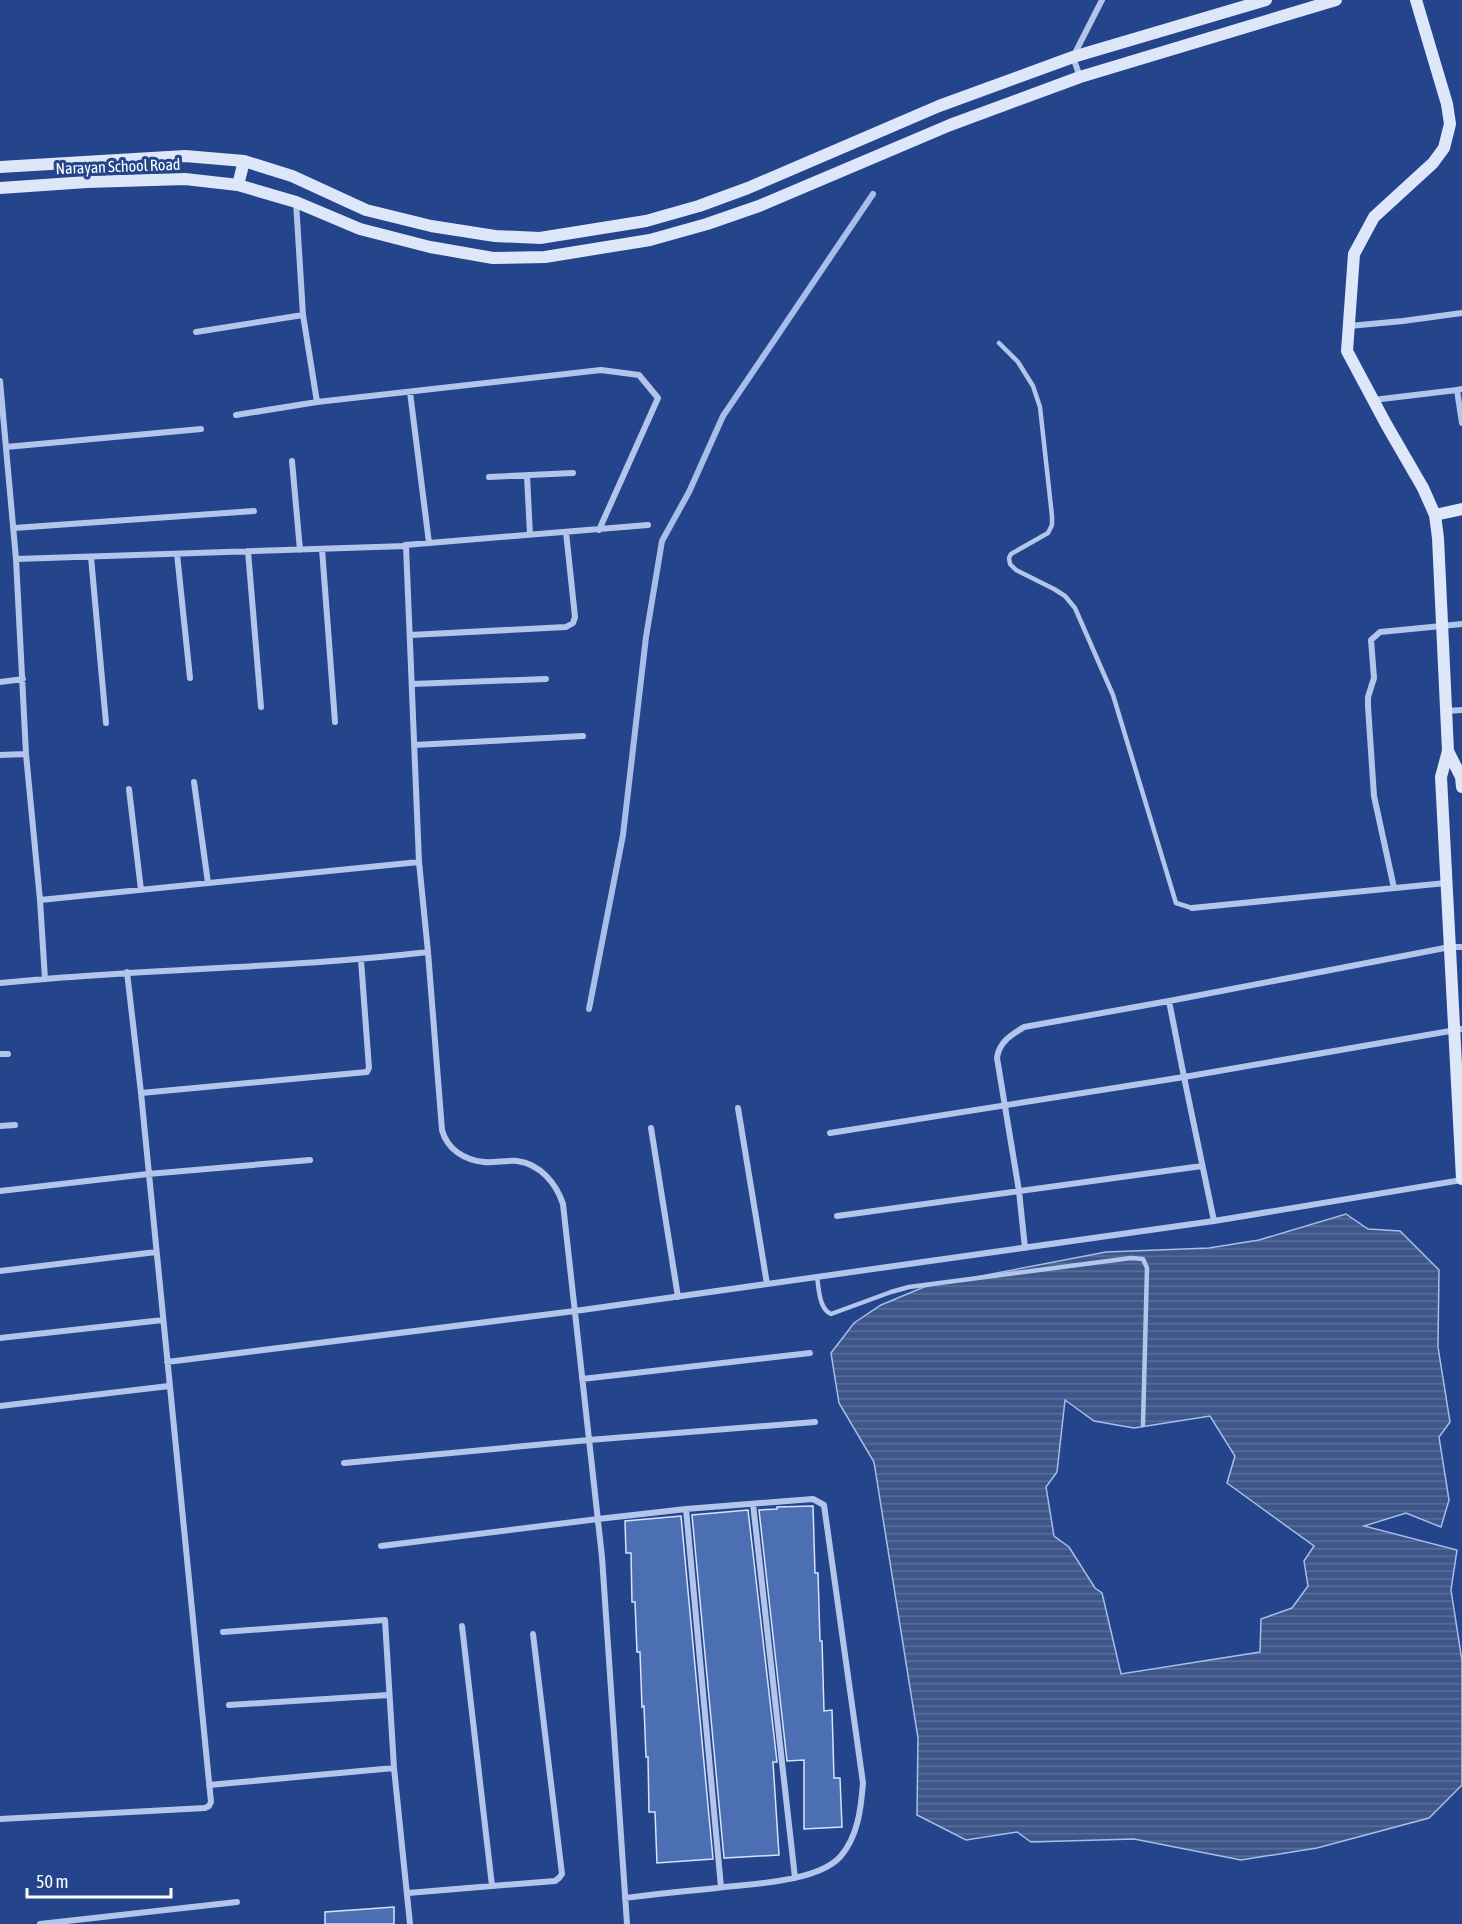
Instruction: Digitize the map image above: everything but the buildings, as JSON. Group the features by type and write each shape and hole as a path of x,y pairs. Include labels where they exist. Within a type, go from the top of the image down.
{"street":[{"path":"1080,77 1073,57 1102,0"},
{"path":"0,166 185,156 244,161 291,176 366,210 431,226 495,236 540,238 646,221 699,206 748,188 939,106 1073,57 1266,0"},
{"name":"Narayan School Road","path":"0,188 185,179 238,185 296,202 360,229 493,258 545,257 596,250 650,240 759,206 950,125 1080,77 1336,0"},
{"path":"167,1362 575,1311 1026,1248 1214,1221 1462,1179 1456,947 1446,883 1441,777 1448,751 1436,515 1347,351 1354,254 1374,217 1433,163 1444,148 1450,124 1447,104 1416,0"},
{"path":"238,185 244,161"},
{"path":"296,202 303,315 317,402"},
{"path":"1349,326 1462,313"},
{"path":"196,332 303,315"},
{"path":"236,415 317,402 601,370 639,375 658,398 598,530"},
{"path":"0,381 14,528 26,754 45,979"},
{"path":"1373,400 1460,389 1462,423"},
{"path":"410,392 429,543"},
{"path":"6,447 201,429"},
{"path":"292,461 300,550"},
{"path":"489,477 573,473"},
{"path":"527,476 530,535"},
{"path":"1436,515 1462,509"},
{"path":"14,528 254,511"},
{"path":"395,546 648,525"},
{"path":"410,635 566,627 573,623 575,617 566,532"},
{"path":"16,559 406,546 419,861 442,1130 444,1140 450,1148 472,1159 484,1162 519,1161 530,1165 547,1177 563,1204 602,1557 627,1924"},
{"path":"322,549 335,722"},
{"path":"248,551 261,707"},
{"path":"177,554 190,678"},
{"path":"91,557 106,723"},
{"path":"1394,888 1374,796 1368,706 1374,670 1371,640 1380,632 1462,624"},
{"path":"0,682 23,679"},
{"path":"412,684 546,679"},
{"path":"1446,711 1462,710"},
{"path":"414,745 583,736"},
{"path":"1448,751 1461,777 1462,787"},
{"path":"0,755 26,754"},
{"path":"194,782 208,883"},
{"path":"129,789 141,890"},
{"path":"40,900 419,861"},
{"path":"1192,908 1446,883"},
{"path":"1026,1248 997,1058 998,1049 1014,1033 1024,1027 1456,947"},
{"path":"0,983 127,972 361,960 428,952"},
{"path":"141,1093 367,1072 369,1068 361,960"},
{"path":"0,1819 205,1808 211,1802 127,972"},
{"path":"1169,1001 1214,1221"},
{"path":"830,1132 1004,1107 1458,1030"},
{"path":"0,1054 8,1053"},
{"path":"738,1108 767,1284"},
{"path":"0,1126 15,1125"},
{"path":"651,1128 678,1297"},
{"path":"0,1191 148,1174 310,1160"},
{"path":"837,1216 1202,1166"},
{"path":"0,1271 156,1252"},
{"path":"0,1338 163,1320"},
{"path":"582,1379 810,1353"},
{"path":"0,1406 169,1386"},
{"path":"344,1462 815,1422"},
{"path":"381,1546 686,1509 813,1499 821,1501 824,1505 863,1783 861,1812 851,1840 840,1857 822,1869 795,1878 625,1898"},
{"path":"753,1504 795,1878"},
{"path":"686,1509 721,1887"},
{"path":"223,1632 385,1620 394,1768 411,1924"},
{"path":"462,1626 492,1886"},
{"path":"408,1893 555,1881 562,1874 532,1634"},
{"path":"229,1705 389,1695"},
{"path":"209,1785 394,1768"},
{"path":"40,1924 237,1902"}],"lane":[{"path":"999,343 1018,362 1034,386 1040,407 1052,516 1052,525 1048,532 1011,554 1008,558 1010,564 1016,570 1065,596 1075,608 1113,695 1176,903 1192,908"},
{"path":"817,1277 823,1307 827,1313 831,1314 909,1287 1131,1258 1143,1259 1147,1268 1143,1425"}],"water":[{"path":"1346,1214 1368,1229 1400,1231 1439,1270 1438,1347 1450,1422 1439,1437 1449,1500 1441,1527 1406,1513 1364,1526 1457,1550 1451,1590 1462,1661 1462,1785 1429,1818 1317,1848 1241,1860 1134,1839 1031,1842 1017,1832 966,1840 917,1815 918,1738 874,1462 839,1403 831,1353 854,1323 881,1305 924,1287 1106,1252 1209,1248 1259,1240","holes":["1065,1400 1094,1421 1134,1428 1210,1416 1235,1456 1227,1483 1314,1546 1304,1561 1308,1586 1292,1608 1261,1619 1260,1652 1121,1674 1102,1593 1095,1588 1069,1547 1054,1536 1046,1487 1057,1472"]}],"waterway":[{"path":"589,1009 623,835 646,637 662,541 689,492 723,416 873,194"}]}
